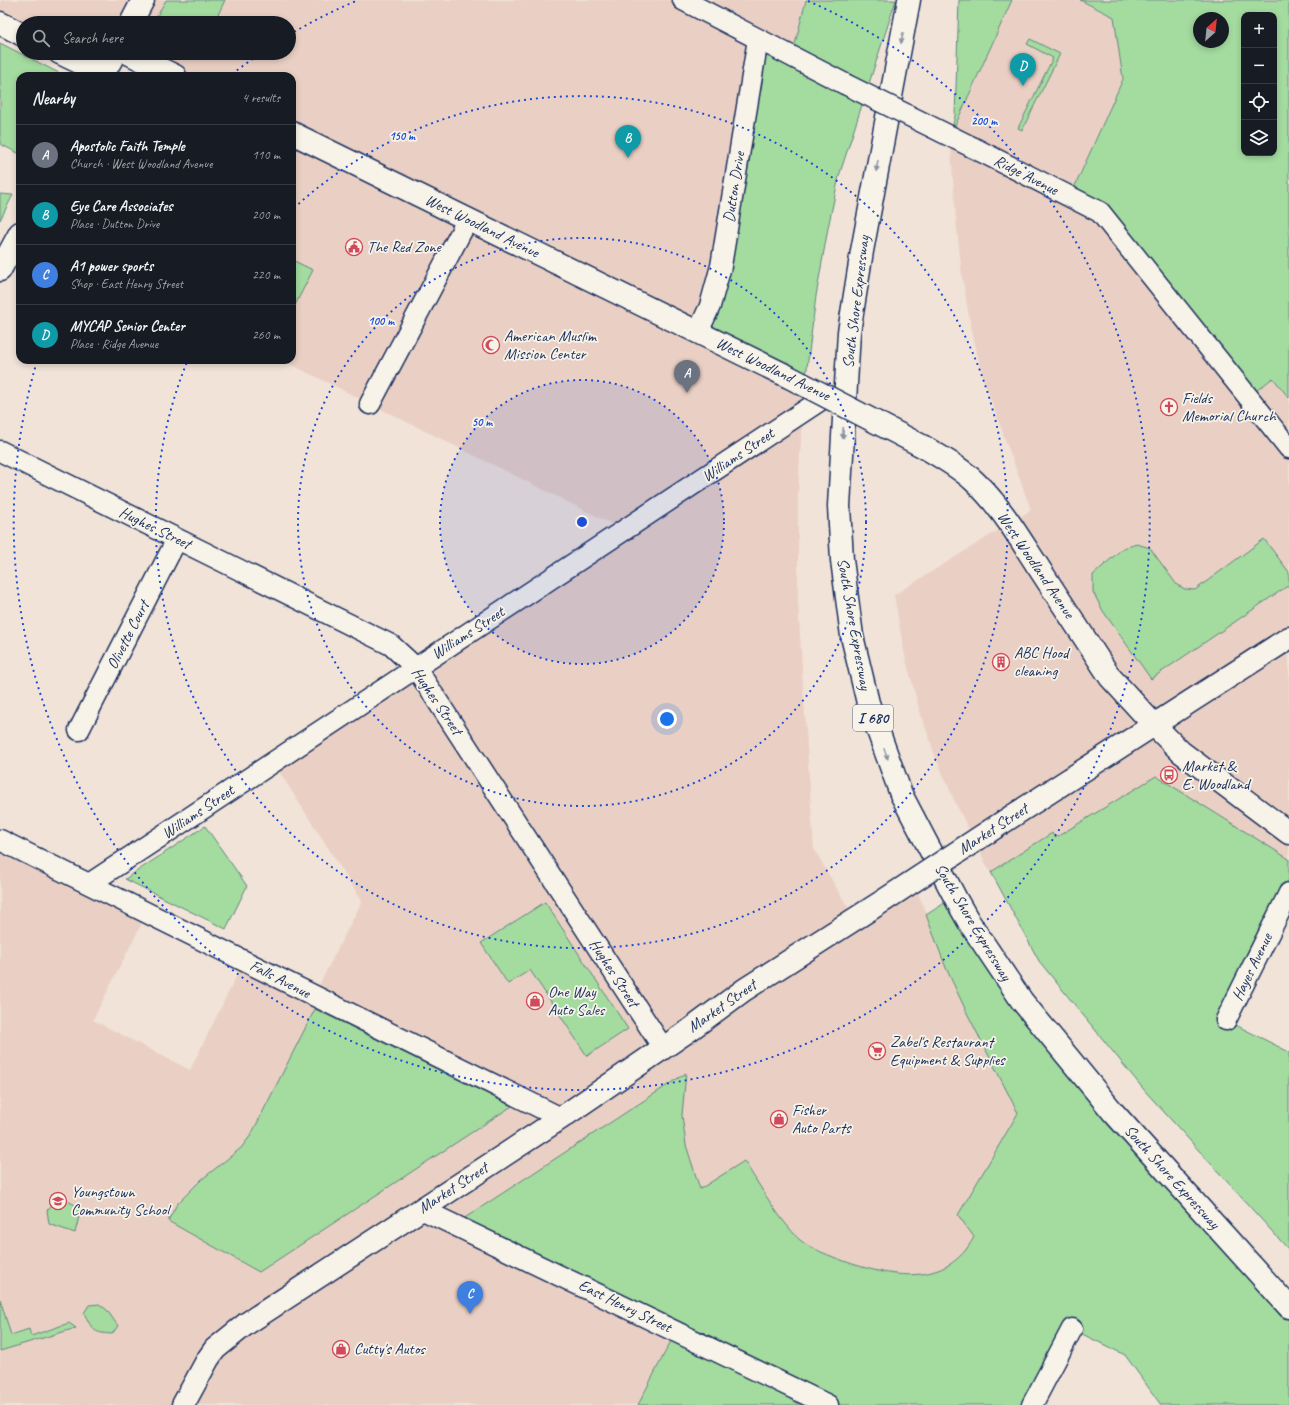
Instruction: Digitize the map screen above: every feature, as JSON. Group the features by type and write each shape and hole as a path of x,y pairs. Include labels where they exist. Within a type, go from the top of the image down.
{"main road":[{"path":"135,16 143,0"},
{"name":"South Shore Expressway","path":"909,0 862,251 849,340 839,506 842,560 852,636 868,703 904,801 969,922 1022,1001 1113,1112 1289,1307"},
{"path":"0,23 16,31"},
{"path":"74,60 97,72"},
{"path":"105,72 111,60"},
{"path":"142,60 167,72"},
{"name":"West Woodland Avenue","path":"296,135 827,396 924,447 952,464 974,481 995,504 1037,565 1110,677 1181,752 1289,833"},
{"path":"0,270 16,241"},
{"name":"Market Street","path":"183,1405 208,1359 221,1343 246,1324 561,1118 744,990 1289,638"}],"street":[{"name":"Ridge Avenue","path":"683,0 845,84 1100,212 1289,448"},
{"name":"Dutton Drive","path":"698,332 710,306 721,266 758,39"},
{"path":"370,404 468,220"},
{"name":"Williams Street","path":"89,884 827,396"},
{"name":"Hughes Street","path":"0,451 391,645 416,668 662,1048"},
{"name":"Olivette Court","path":"79,730 177,539"},
{"name":"Falls Avenue","path":"0,840 561,1118"},
{"name":"Hayes Avenue","path":"1226,1020 1289,893"},
{"name":"East Henry Street","path":"421,1209 828,1405"},
{"path":"1032,1405 1072,1329"}],"shaded area":[{"path":"2,0 806,0 792,56 805,384 798,497 798,600 814,849 854,918 912,881 1034,1143 1023,1264 676,1331 638,1405 0,1405 0,840 147,913 93,1020 190,1070 244,961 314,995 362,901 273,762 624,530 290,364 296,364 296,72 167,72 142,60 296,60 296,16 16,16 16,23 0,23 0,3"},
{"path":"1012,0 1080,0 1114,17 1123,79 1070,197 1100,212 1249,397 1273,378 1289,398 1289,893 993,878 954,800 936,758 919,709 904,652 894,595 1031,510 983,379 970,322 962,276 950,137"}],"green space":[{"path":"166,0 225,0 217,16 157,16"},
{"path":"806,0 896,0 839,176 816,296 805,384 698,332 758,39 792,56"},
{"path":"959,0 1012,0 950,137 955,116"},
{"path":"1080,0 1289,0 1289,398 1273,378 1248,397 1100,212 1070,197 1123,79 1114,17"},
{"path":"1030,39 1060,54 1022,130 1018,128 1053,58 1027,44"},
{"path":"0,43 16,51 16,60 33,60 57,72 16,72 16,152 0,144"},
{"path":"0,194 13,195 0,220"},
{"path":"296,262 313,270 296,303"},
{"path":"1264,539 1289,572 1289,585 1151,679 1103,611 1093,592 1093,575 1123,548 1137,544 1150,548 1177,585 1185,589 1195,590"},
{"path":"1156,776 1289,859 1289,894 1226,1020 1289,1052 1289,1250 1145,1091 1039,961 991,872 1052,833 1055,838"},
{"path":"205,826 247,886 226,929 125,879"},
{"path":"954,897 969,922 1289,1307 1289,1405 1161,1405 1125,1355 1072,1329 1032,1405 638,1405 676,1331 454,1225 686,1073 682,1115 686,1145 700,1189 744,1161 783,1221 799,1239 815,1249 861,1267 898,1274 933,1272 949,1265 963,1254 974,1237 958,1215 1018,1113 967,1013 946,968 926,915"},
{"path":"545,902 628,1029 587,1056 530,970 508,984 481,943"},
{"path":"315,1009 512,1106 259,1272 168,1221 177,1204 201,1180 241,1148 251,1135"},
{"path":"60,1197 81,1208 75,1233 49,1224 47,1210"},
{"path":"0,1299 11,1335 29,1329 31,1336 69,1323 76,1328 0,1351"},
{"path":"99,1304 107,1310 118,1326 112,1334 100,1333 94,1330 84,1313 89,1305"}],"place":[{"name":"MYCAP Senior Center","path":"1023,86"},
{"name":"Eye Care Associates","path":"628,158"},
{"name":"The Red Zone","path":"354,247"},
{"name":"American Muslim Mission Center","path":"491,345"},
{"name":"Apostolic Faith Temple","path":"687,393"},
{"name":"Fields Memorial Church","path":"1169,407"},
{"name":"ABC Hood cleaning","path":"1001,662"},
{"name":"Market & E. Woodland","path":"1169,775"},
{"name":"One Way Auto Sales","path":"535,1001"},
{"name":"Zabel's Restaurant Equipment & Supplies","path":"877,1051"},
{"name":"Fisher Auto Parts","path":"779,1119"},
{"name":"Youngstown Community School","path":"58,1201"},
{"name":"A1 power sports","path":"470,1314"},
{"name":"Cutty's Autos","path":"341,1349"}]}
